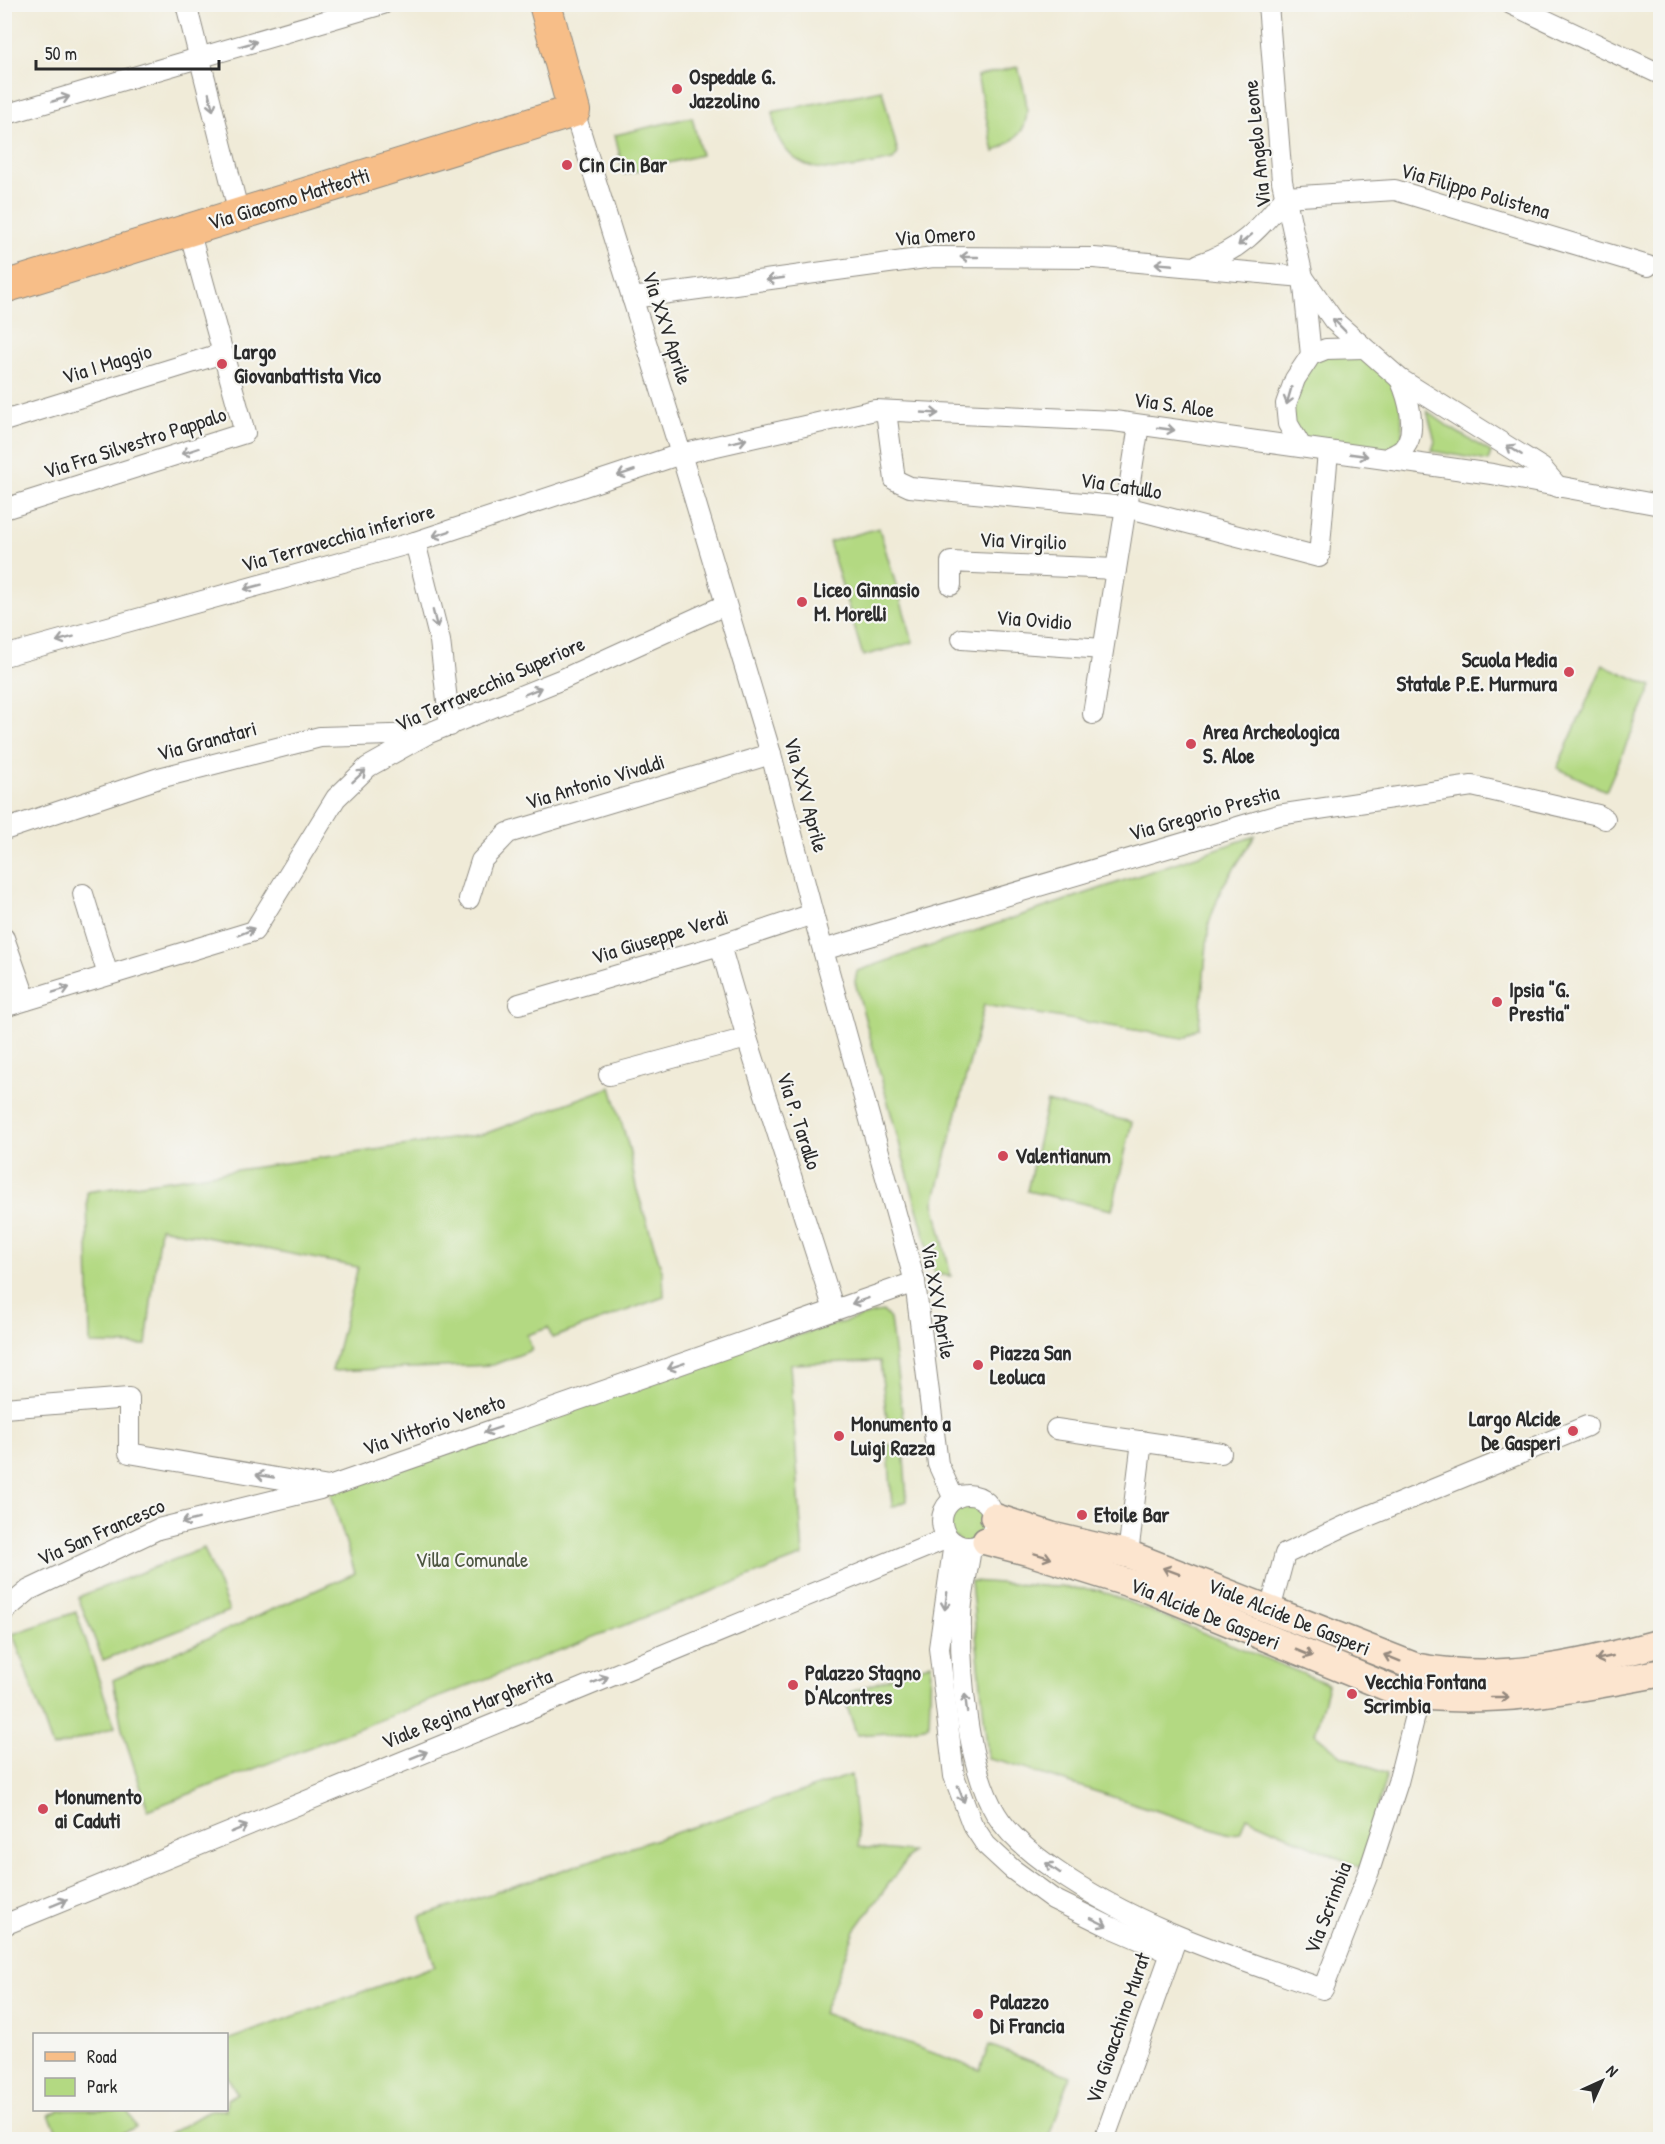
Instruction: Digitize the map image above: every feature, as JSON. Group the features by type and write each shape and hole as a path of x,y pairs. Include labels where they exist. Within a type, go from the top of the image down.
{"main road":[{"path":"545,4 574,111"},
{"name":"Via Giacomo Matteotti","path":"4,287 574,111"},
{"name":"Viale Alcide De Gasperi","path":"970,1537 1052,1536 1128,1554 1416,1667 1447,1673 1496,1673 1549,1669 1602,1659 1660,1643"},
{"name":"Via Alcide De Gasperi","path":"970,1537 1033,1553 1148,1589 1404,1694 1420,1696"},
{"path":"1420,1696 1514,1697 1561,1692 1660,1673"}],"street":[{"path":"186,4 239,214"},
{"path":"4,116 383,4"},
{"name":"Via Angelo Leone","path":"1268,4 1285,197 1303,277 1311,355"},
{"path":"1511,4 1660,74"},
{"name":"Via XXV Aprile","path":"574,111 681,454 771,754 915,1282 938,1464 954,1499"},
{"name":"Via Filippo Polistena","path":"1285,197 1395,190 1648,266"},
{"path":"1192,266 1216,259 1245,242 1269,218 1285,197"},
{"path":"189,230 223,353"},
{"name":"Via Omero","path":"632,298 933,257 1094,258 1303,277"},
{"path":"1303,277 1334,321 1400,379 1542,468 1558,488"},
{"path":"1301,446 1288,424 1286,404 1295,379 1311,355 1326,349 1363,348"},
{"name":"Via I Maggio","path":"4,421 223,353"},
{"name":"Via Fra Silvestro Pappalo","path":"5,509 245,433 223,353"},
{"path":"1386,459 1403,450 1410,437 1411,416 1408,397 1400,379"},
{"name":"Via S. Aloe","path":"681,454 875,410 1114,422 1492,474 1660,505"},
{"name":"Via Catullo","path":"886,411 896,480 910,488 1126,507 1319,557 1328,451"},
{"path":"1093,714 1139,425"},
{"name":"Via Terravecchia inferiore","path":"4,656 415,542 681,454"},
{"path":"415,542 440,640 450,726"},
{"name":"Via Virgilio","path":"951,585 951,562 1116,569"},
{"name":"Via Terravecchia Superiore","path":"4,1007 254,931 336,798 368,767 429,734 565,678 726,605"},
{"name":"Via Ovidio","path":"963,639 1103,649"},
{"name":"Via Granatari","path":"4,830 159,778 320,737 429,734"},
{"name":"Via Antonio Vivaldi","path":"469,899 481,861 508,833 771,754"},
{"name":"Via Gregorio Prestia","path":"823,950 1278,815 1472,786 1598,815 1605,819"},
{"path":"83,894 108,975"},
{"name":"Via Giuseppe Verdi","path":"519,1004 720,945 813,914"},
{"path":"4,938 26,1000"},
{"name":"Via P. Tarallo","path":"720,945 747,1038 834,1311"},
{"path":"609,1075 747,1038"},
{"name":"Via Vittorio Veneto","path":"4,1408 129,1398 129,1452 329,1487 915,1282"},
{"path":"1270,1610 1285,1554 1349,1524 1587,1426"},
{"path":"1056,1428 1221,1453"},
{"path":"1128,1554 1142,1441"},
{"name":"Via San Francesco","path":"4,1611 29,1590 158,1528 329,1487"},
{"path":"962,1496 979,1497 986,1502 970,1537 943,1530 942,1521 948,1505 954,1499 962,1496"},
{"name":"Viale Regina Margherita","path":"4,1925 970,1537"},
{"name":"Via Gioacchino Murat","path":"970,1537 939,1648 954,1776 972,1824 986,1845 1012,1869 1053,1899 1106,1926 1174,1945"},
{"name":"Via Gioacchino Murat","path":"970,1537 961,1614 965,1701 976,1767 996,1814 1027,1851 1068,1880 1174,1945"},
{"name":"Via Scrimbia","path":"1174,1945 1323,1989 1356,1906 1398,1782 1420,1696"},
{"name":"Via Gioacchino Murat","path":"1104,2139 1174,1945"}],"green space":[{"path":"1018,67 1025,93 1026,120 1016,138 994,152 977,76"},
{"path":"882,90 898,153 893,160 846,169 815,168 801,163 789,153 778,136 772,112"},
{"path":"692,117 701,155 624,174 615,135"},
{"path":"1363,348 1400,379 1403,450 1301,446 1288,424 1311,355"},
{"path":"1427,411 1491,452 1488,461 1432,451 1435,441"},
{"path":"879,528 913,642 863,656 829,542"},
{"path":"1603,665 1652,686 1606,791 1557,768"},
{"path":"1255,836 1222,887 1209,923 1199,1027 1183,1038 984,1005 934,1203 951,1276 935,1274 855,982 857,971"},
{"path":"611,1087 629,1148 636,1187 663,1274 664,1297 552,1338 548,1328 527,1335 532,1350 493,1365 332,1371 358,1267 160,1228 146,1345 90,1344 87,1192 484,1134"},
{"path":"1047,1102 1132,1122 1112,1210 1027,1191"},
{"name":"Villa Comunale","path":"884,1312 890,1319 903,1419 887,1420 880,1361 790,1364 803,1556 148,1810 122,1729 113,1680 355,1573 329,1487 787,1327 788,1338"},
{"path":"903,1444 907,1501 892,1507 888,1445"},
{"path":"970,1495 988,1506 994,1526 971,1548 943,1530 943,1517 948,1506 963,1496"},
{"path":"204,1548 229,1611 103,1660 78,1597"},
{"path":"971,1581 1099,1590 1328,1684 1315,1734 1342,1756 1387,1774 1361,1868 1246,1817 1240,1833 1230,1834 988,1759"},
{"path":"76,1612 115,1727 53,1748 13,1634"},
{"path":"931,1663 929,1726 889,1733 857,1735 843,1695"},
{"path":"851,1775 859,1847 912,1852 855,1930 823,2013 980,2070 989,2045 1070,2076 1049,2139 161,2139 208,2111 228,2111 228,2098 237,2093 228,2078 228,2040 435,1966 420,1917"},
{"path":"58,2111 128,2111 136,2127 111,2139 61,2139 49,2115"}],"place":[{"name":"Ospedale G. Jazzolino","path":"677,89"},
{"name":"Cin Cin Bar","path":"567,165"},
{"name":"Largo Giovanbattista Vico","path":"222,364"},
{"name":"Liceo Ginnasio M. Morelli","path":"802,602"},
{"name":"Scuola Media Statale P.E. Murmura","path":"1569,672"},
{"name":"Area Archeologica S. Aloe","path":"1191,744"},
{"name":"Ipsia \"G. Prestia\"","path":"1497,1002"},
{"name":"Valentianum","path":"1003,1156"},
{"name":"Piazza San Leoluca","path":"978,1365"},
{"name":"Largo Alcide De Gasperi","path":"1573,1431"},
{"name":"Monumento a Luigi Razza","path":"839,1436"},
{"name":"Etoile Bar","path":"1082,1515"},
{"name":"Palazzo Stagno D'Alcontres","path":"793,1685"},
{"name":"Vecchia Fontana Scrimbia","path":"1352,1694"},
{"name":"Monumento ai Caduti","path":"43,1809"},
{"name":"Palazzo Di Francia","path":"978,2014"}]}
